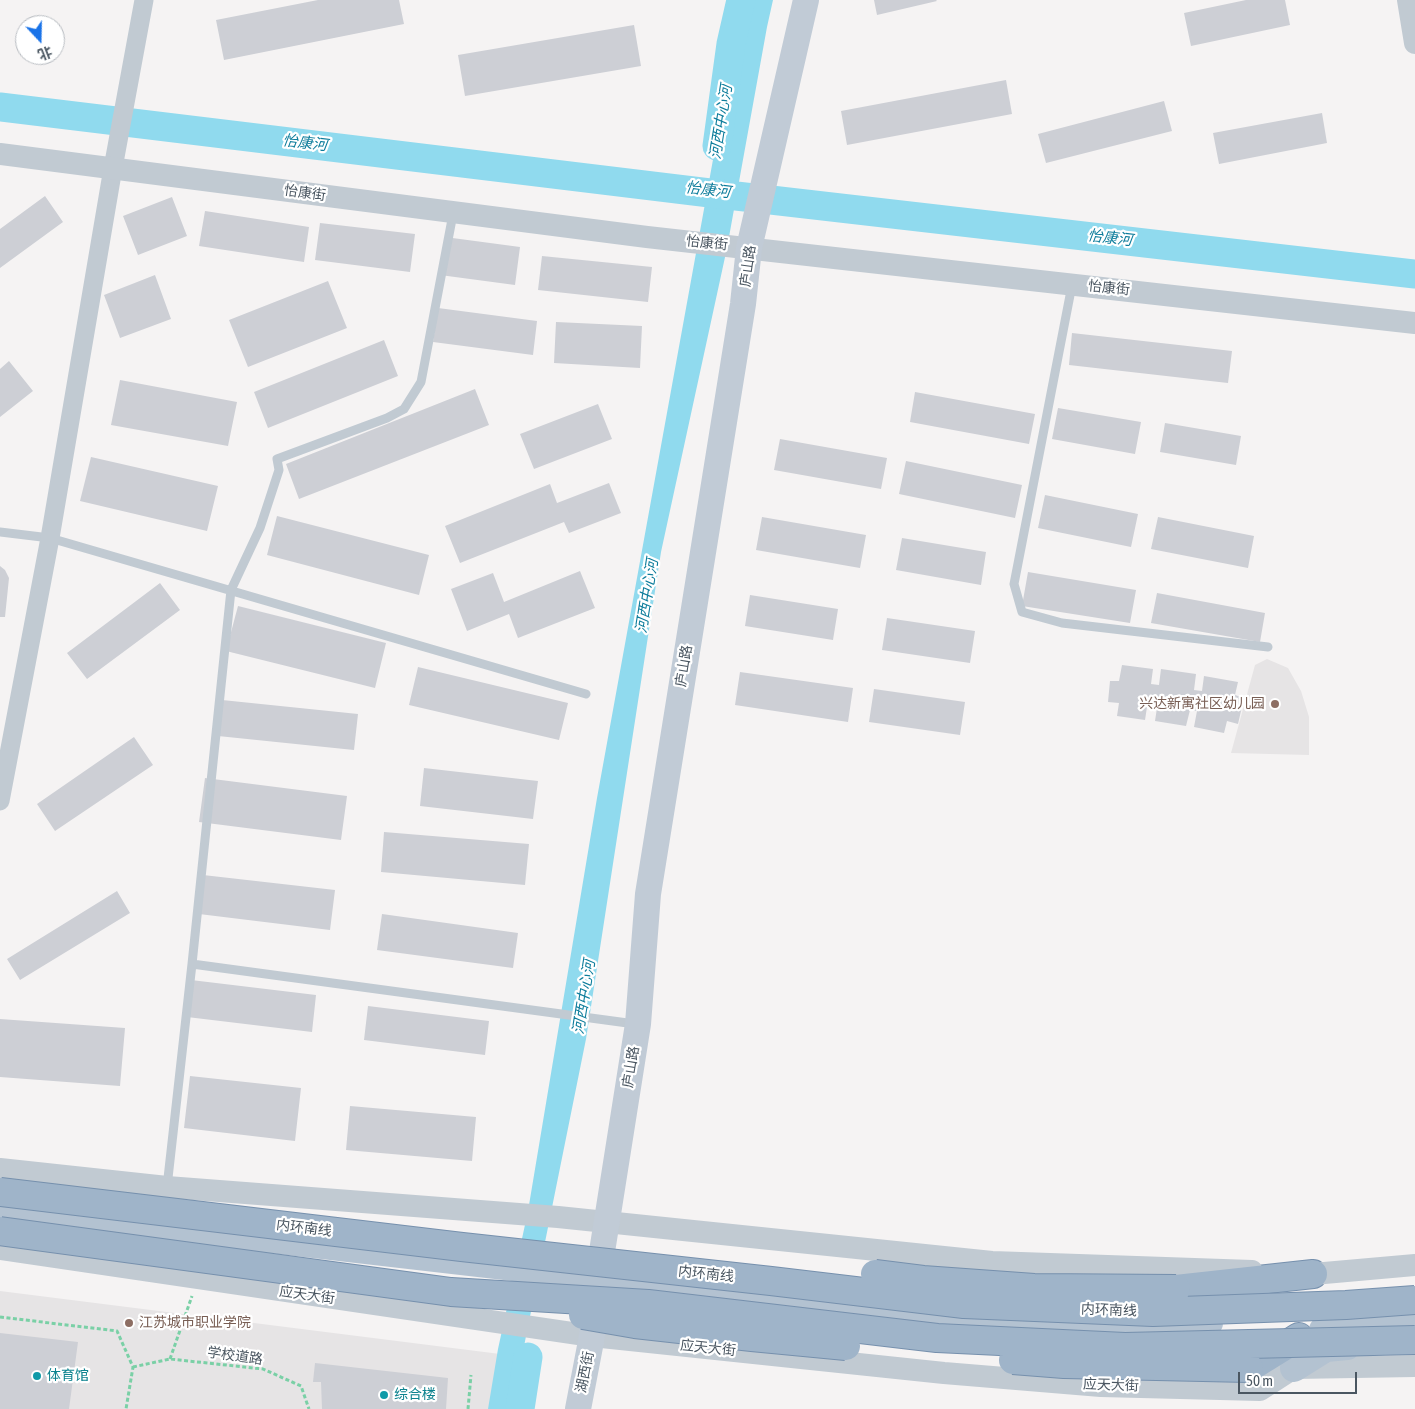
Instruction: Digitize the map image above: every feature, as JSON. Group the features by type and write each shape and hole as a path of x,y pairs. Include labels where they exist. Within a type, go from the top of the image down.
{"highway":[{"name":"内环南线","path":"0,1192 964,1304 1153,1312 1346,1305 1415,1300"},
{"path":"0,1231 452,1292 635,1324 752,1338 1064,1364 1250,1368 1311,1330"},
{"path":"462,1247 639,1248 932,1281 1034,1288 1176,1289 1313,1274"},
{"path":"452,1292 648,1304 956,1339 1125,1347 1415,1339"}],"main road":[{"name":"庐山路","path":"592,1336 597,1283 648,894 743,304 742,244 774,140 806,0"},
{"path":"0,1208 964,1328 1148,1334 1415,1325"},
{"path":"0,1219 597,1283 965,1319 1148,1326 1415,1313"},
{"name":"湖西街","path":"578,1409 592,1336"},
{"path":"1294,1368 1326,1348 1415,1339"}],"street":[{"path":"0,802 50,538 113,168 144,0"},
{"path":"1408,0 1415,43"},
{"name":"怡康街","path":"0,154 647,237 742,244 1415,323"},
{"path":"0,1169 167,1186 550,1216 992,1262 1313,1274 1415,1264"},
{"name":"应天大街","path":"0,1249 592,1336 944,1373 1101,1386 1260,1390 1294,1368"},
{"path":"1294,1368 1415,1366"}],"lane":[{"path":"167,1186 231,590 260,528 279,470 277,459 387,418 404,409 421,382 453,213"},
{"path":"1072,284 1014,584 1022,612 1062,623 1268,647"},
{"path":"0,532 50,538 586,694"},
{"path":"192,964 632,1023"}],"path":[{"path":"170,1360 198,1279"},
{"path":"0,1317 117,1331 133,1368 126,1409"},
{"name":"学校道路","path":"133,1368 170,1360 263,1370 301,1386 310,1409"},
{"path":"468,1409 471,1374"}],"shaded area":[{"name":"兴达新寓社区幼儿园","path":"1267,659 1288,668 1301,691 1309,717 1309,755 1231,753 1255,665"},
{"name":"江苏城市职业学院","path":"0,1291 516,1356 504,1409 0,1409"}],"water":[{"path":"742,0 773,0 727,248 661,552 586,1039 513,1409 488,1409 498,1349 528,1211 597,798"}],"building":[{"path":"318,0 399,0 404,24 224,60 216,20"},
{"path":"874,0 936,0 937,1 877,15"},
{"path":"1246,0 1285,0 1290,25 1191,46 1184,13"},
{"path":"634,25 641,66 465,96 458,55"},
{"path":"1006,80 1012,114 847,145 841,111"},
{"path":"1164,101 1172,131 1046,163 1038,134"},
{"path":"1322,113 1327,143 1219,164 1213,133"},
{"path":"45,196 63,222 0,268 0,229"},
{"path":"172,197 187,236 138,255 123,216"},
{"path":"205,211 309,227 304,262 199,246"},
{"path":"320,223 415,234 410,272 315,260"},
{"path":"445,237 520,247 515,285 440,275"},
{"path":"542,256 652,267 648,302 538,290"},
{"path":"155,275 171,319 120,338 104,295"},
{"path":"328,281 347,328 248,367 229,320"},
{"path":"438,308 537,321 533,355 433,342"},
{"path":"556,322 642,326 640,368 554,363"},
{"path":"1072,333 1232,351 1228,383 1069,365"},
{"path":"384,340 398,376 268,428 254,392"},
{"path":"9,361 33,391 0,417 0,369"},
{"path":"120,380 237,402 228,446 111,425"},
{"path":"475,389 489,425 299,499 286,464"},
{"path":"915,392 1035,414 1029,444 910,422"},
{"path":"598,404 612,439 534,469 520,434"},
{"path":"1058,408 1141,422 1135,454 1052,439"},
{"path":"1165,423 1241,436 1236,465 1160,452"},
{"path":"780,439 887,458 881,489 774,470"},
{"path":"91,457 218,486 207,531 80,501"},
{"path":"906,461 1022,485 1015,518 899,494"},
{"path":"609,483 621,513 569,533 564,522 460,563 445,526 550,484 557,503"},
{"path":"1045,495 1138,514 1131,547 1038,528"},
{"path":"277,516 429,555 419,595 267,555"},
{"path":"762,517 866,535 860,568 756,550"},
{"path":"1158,517 1254,536 1248,568 1151,549"},
{"path":"902,538 986,552 981,585 896,570"},
{"path":"0,566 5,570 9,578 5,617 0,617"},
{"path":"580,571 595,608 518,638 509,614 467,631 451,589 493,573 504,602"},
{"path":"1028,572 1136,590 1130,623 1022,606"},
{"path":"160,583 180,610 87,679 67,653"},
{"path":"1157,593 1265,613 1260,642 1151,623"},
{"path":"750,595 838,609 833,640 745,626"},
{"path":"238,606 386,643 375,688 226,651"},
{"path":"887,618 975,631 970,663 882,650"},
{"path":"1122,665 1153,669 1151,684 1159,685 1161,669 1196,674 1194,690 1202,691 1204,676 1238,682 1235,695 1244,698 1238,724 1227,721 1224,733 1194,727 1197,711 1190,710 1186,726 1155,721 1157,708 1147,707 1145,720 1117,716 1119,703 1108,702 1110,681 1119,681"},
{"path":"418,667 568,703 559,740 409,705"},
{"path":"740,672 853,688 848,722 735,705"},
{"path":"874,689 965,702 960,735 869,722"},
{"path":"222,700 358,714 354,750 218,736"},
{"path":"134,737 153,765 55,831 37,804"},
{"path":"424,768 538,781 533,819 420,806"},
{"path":"205,778 347,796 341,840 199,822"},
{"path":"384,832 529,844 525,885 381,872"},
{"path":"203,875 335,890 330,930 199,914"},
{"path":"117,891 130,913 20,980 7,959"},
{"path":"382,914 518,933 513,968 377,950"},
{"path":"191,980 316,995 312,1032 187,1017"},
{"path":"368,1006 489,1021 485,1055 364,1040"},
{"path":"0,1019 125,1028 120,1086 0,1077"},
{"path":"190,1076 301,1088 295,1141 184,1128"},
{"path":"350,1106 476,1117 472,1161 346,1150"},
{"name":"体育馆","path":"0,1333 78,1342 69,1409 0,1409"},
{"name":"综合楼","path":"315,1363 448,1378 446,1409 322,1409 321,1382 313,1382"}],"waterway":[{"name":"河西中心河","path":"717,146 731,44 741,0"},
{"name":"怡康河","path":"0,107 710,193 1415,274"},
{"name":"河西中心河","path":"520,1409 528,1357"}],"place":[{"name":"兴达新寓社区幼儿园","path":"1275,704"},
{"name":"江苏城市职业学院","path":"129,1323"},
{"name":"体育馆","path":"37,1376"},
{"name":"综合楼","path":"384,1395"}]}
